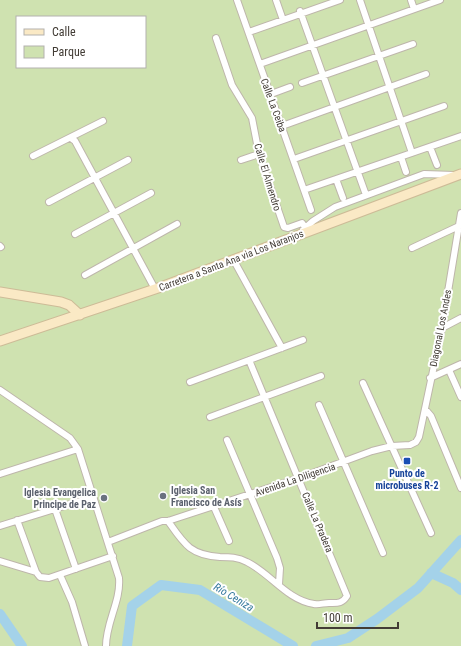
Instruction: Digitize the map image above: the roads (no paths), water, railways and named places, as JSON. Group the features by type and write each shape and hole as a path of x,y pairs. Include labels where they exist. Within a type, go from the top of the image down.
{"main road":[{"name":"Carretera a Santa Ana via Los Naranjos","path":"0,341 155,289 459,174"},
{"path":"0,292 41,298 69,305 80,315"}],"street":[{"name":"Calle La Ceiba","path":"237,0 311,210"},
{"path":"276,0 283,20"},
{"path":"249,32 324,3 340,0"},
{"path":"360,0 412,153"},
{"path":"411,0 414,9"},
{"path":"260,64 440,0"},
{"path":"300,12 366,196"},
{"name":"Calle El Almendro","path":"216,38 232,85 252,118 259,154 284,227 288,228 302,223 305,227"},
{"path":"302,83 413,44"},
{"path":"282,126 426,74"},
{"path":"271,94 290,87"},
{"path":"294,159 444,106"},
{"path":"33,156 104,121"},
{"path":"304,190 461,136"},
{"path":"70,138 75,141 155,289"},
{"path":"430,147 437,165"},
{"path":"241,160 259,154"},
{"path":"401,157 406,172"},
{"path":"49,202 128,160"},
{"path":"299,235 305,227 335,207 424,174 459,174"},
{"path":"336,179 343,198"},
{"path":"75,234 152,193"},
{"name":"Diagonal Los Andes","path":"416,442 422,430 430,378 442,328 458,248 461,214"},
{"path":"85,275 177,224"},
{"path":"412,248 459,226"},
{"path":"233,259 282,348"},
{"path":"442,328 461,318"},
{"path":"190,382 303,340"},
{"name":"Calle La Pradera","path":"249,360 263,397 299,478 347,596 344,601 338,603 314,604 291,595 279,584"},
{"path":"430,378 461,364"},
{"path":"449,370 461,397"},
{"path":"210,417 321,376"},
{"path":"363,383 431,533"},
{"path":"0,390 77,446 119,578 118,594 107,633 106,646"},
{"path":"319,405 383,553"},
{"path":"425,409 431,416 461,488"},
{"path":"227,440 277,558 280,568 279,584"},
{"name":"Avenida La Diligencia","path":"108,542 162,521 168,521 214,507 392,446 403,447 416,442"},
{"path":"0,474 77,446"},
{"path":"0,526 93,497"},
{"path":"214,507 229,541"},
{"path":"55,509 76,570"},
{"path":"17,520 36,572"},
{"path":"168,521 184,543 192,551 202,555 240,558 279,584"},
{"path":"0,561 36,572 44,579 76,570 113,556"},
{"path":"60,575 72,602 85,646"}],"waterway":[{"path":"316,646 348,638 377,619 418,588 461,540"},
{"path":"431,573 453,583 461,590"},
{"name":"Río Ceniza","path":"127,646 132,606 161,585 200,590 293,646"},
{"name":"Río Ceniza","path":"0,614 22,646"}],"place":[{"name":"Punto de microbuses R-2","path":"407,461"},
{"name":"Iglesia San Francisco de Asís","path":"163,496"},
{"name":"Iglesia Evangelica Principe de Paz","path":"104,498"}]}
